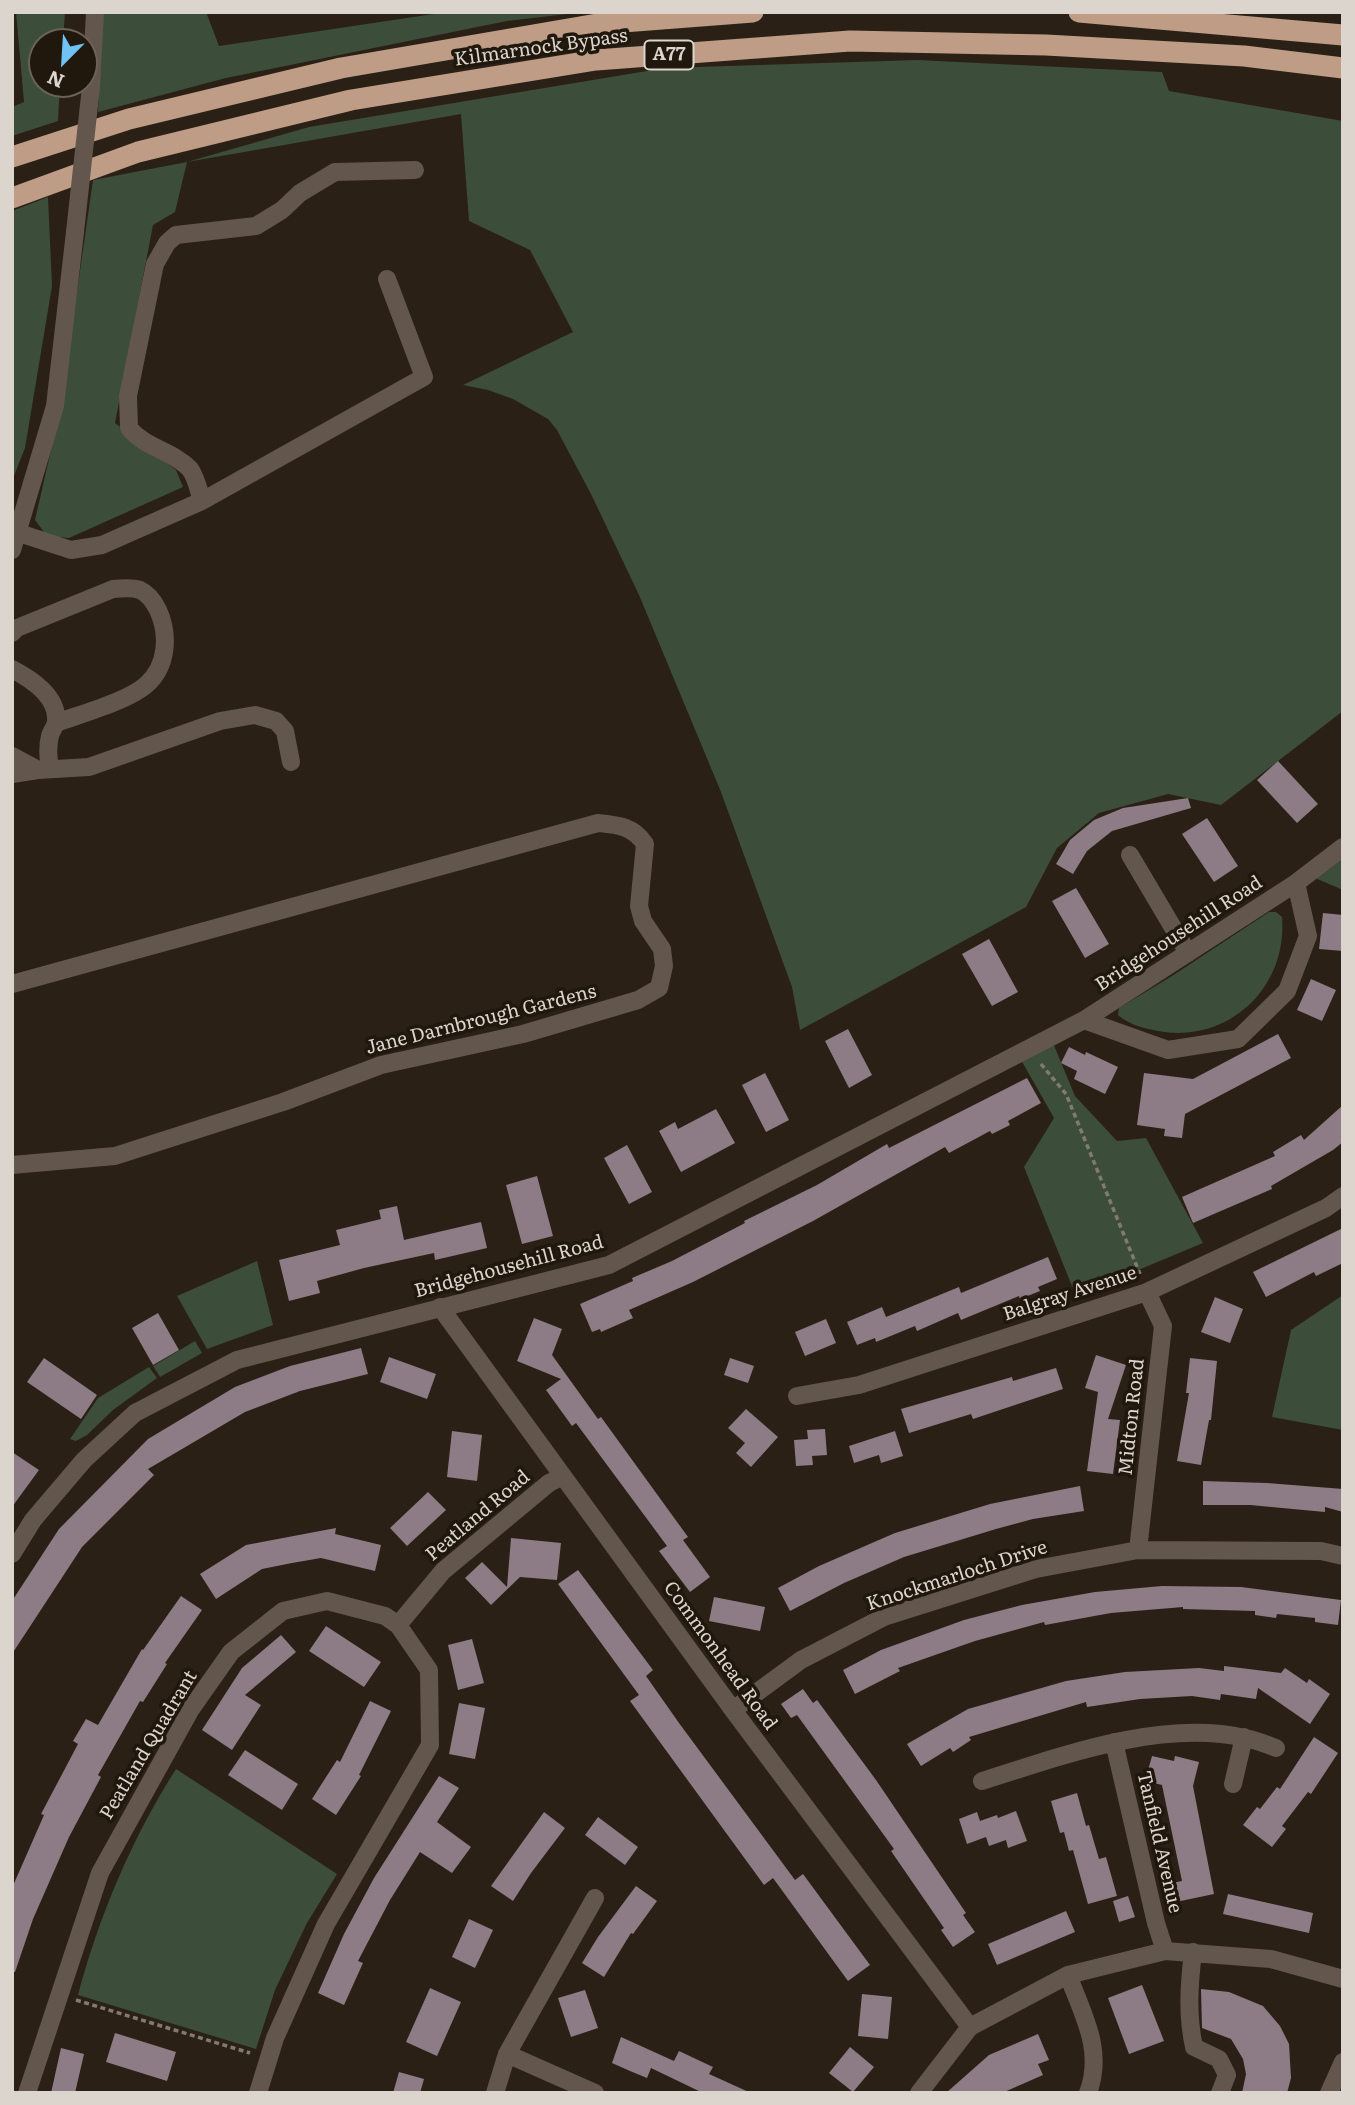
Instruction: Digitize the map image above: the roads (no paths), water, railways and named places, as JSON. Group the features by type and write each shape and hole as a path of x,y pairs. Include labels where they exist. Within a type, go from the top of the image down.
{"highway":[{"name":"Kilmarnock Bypass","path":"12,158 129,119 341,68 597,24 753,12"},
{"path":"1079,12 1343,35"},
{"name":"Kilmarnock Bypass","path":"12,198 138,152 351,100 596,60 850,41 1046,45 1244,56 1343,68"}],"street":[{"path":"12,550 55,405 91,87 95,12"},
{"path":"202,501 192,471 142,442 128,429 128,396 159,254 176,235 256,226 282,210 300,193 335,172 415,170"},
{"path":"19,533 71,550 102,545 202,501 424,377 387,279"},
{"path":"12,633 17,628 113,589 140,590 154,601 164,623 167,638 162,661 149,683 136,692 56,723"},
{"path":"12,669 49,696 54,706 56,723 51,733 44,769"},
{"path":"12,774 89,767 220,721 255,715 276,721 285,731 291,762"},
{"path":"12,757 44,769"},
{"name":"Jane Darnbrough Gardens","path":"12,984 598,823 622,825 638,834 645,844 639,905 643,921 662,949 664,966 660,988 638,1000 523,1034 381,1065 283,1102 115,1156 12,1165"},
{"name":"Bridgehousehill Road","path":"12,1554 33,1520 84,1460 135,1413 237,1360 609,1265 1084,1020 1296,883 1343,847"},
{"path":"1129,855 1188,953"},
{"name":"Bridgehousehill Road","path":"1084,1020 1168,1050 1238,1039 1287,991 1308,936 1296,883"},
{"name":"Balgray Avenue","path":"797,1396 859,1385 1147,1292 1326,1208 1343,1196"},
{"name":"Midton Road","path":"1138,1550 1163,1326 1147,1292"},
{"name":"Commonhead Road","path":"440,1307 733,1710 970,2027"},
{"name":"Peatland Road","path":"398,1625 443,1571 549,1483 563,1476"},
{"name":"Knockmarloch Drive","path":"733,1710 801,1660 884,1617 1036,1569 1138,1550 1321,1551 1343,1556"},
{"name":"Peatland Quadrant","path":"27,2093 100,1872 191,1709 231,1652 283,1611 327,1601 385,1616 398,1625"},
{"path":"258,2093 275,2038 326,1924 430,1745 429,1670 398,1625"},
{"path":"982,1781 1114,1742 1192,1732 1244,1737 1276,1748"},
{"path":"1233,1784 1244,1737"},
{"name":"Tanfield Avenue","path":"1114,1742 1156,1923 1165,1951"},
{"path":"495,2093 507,2054 595,1898"},
{"path":"919,2093 970,2027 1068,1975 1165,1951 1271,1959 1343,1979"},
{"path":"1193,1952 1189,1991 1191,2036 1194,2048 1219,2059 1227,2075 1220,2093"},
{"path":"1068,1975 1094,2045 1094,2075 1088,2093"},
{"path":"507,2054 595,2093"},
{"path":"1329,2093 1343,2062"}]}
